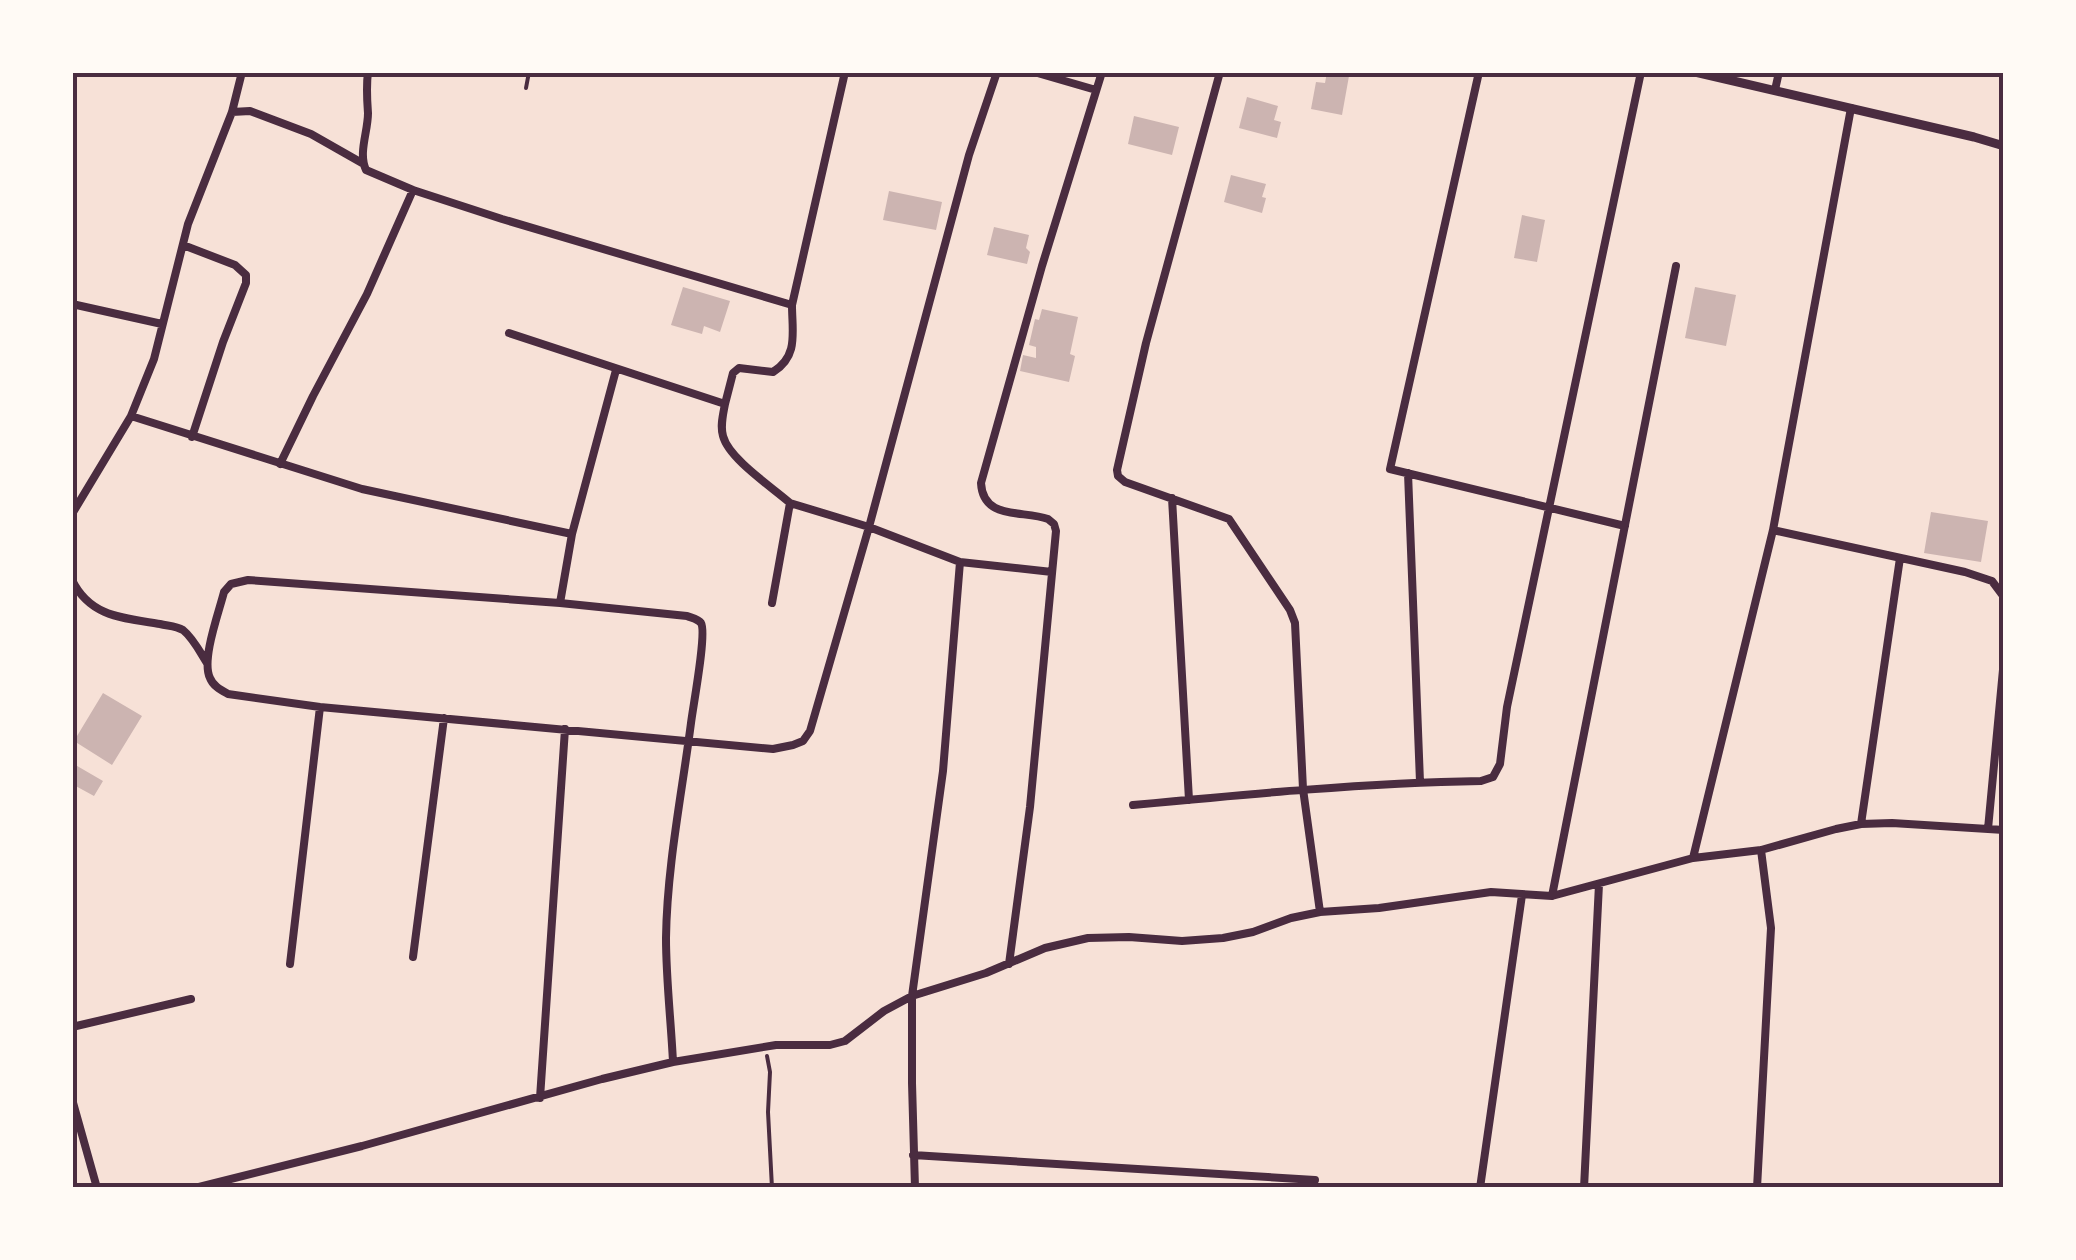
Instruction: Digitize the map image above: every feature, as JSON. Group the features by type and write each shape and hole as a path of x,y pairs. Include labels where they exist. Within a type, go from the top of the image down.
{"street":[{"path":"72,514 131,416 154,359 188,224 232,112 242,72"},
{"path":"362,163 368,72"},
{"path":"845,72 792,305 789,358 773,372 739,368 733,374 721,426 723,440 733,454 790,503 869,527 960,562 1052,572"},
{"path":"72,580 81,597 93,607 114,615 179,627 206,663 209,678 228,694 320,707 773,749 803,741 810,730 869,527 969,155 997,72"},
{"path":"1034,72 1096,90"},
{"path":"1009,964 1030,807 1056,531 1048,519 990,506 984,500 980,483 1102,72"},
{"path":"1220,72 1146,343 1118,476 1229,519 1290,610 1295,624 1302,789 1320,912"},
{"path":"1479,72 1390,469 1625,526"},
{"path":"1133,805 1302,789 1481,782 1494,776 1500,764 1507,707 1641,72"},
{"path":"1696,72 2004,146"},
{"path":"1775,90 1779,72"},
{"path":"1693,858 1773,530 1851,108"},
{"path":"232,112 250,111 310,134 362,163 366,170 413,190 792,305"},
{"path":"280,464 367,294 413,190"},
{"path":"183,245 236,265 246,275 192,436"},
{"path":"1552,896 1676,266"},
{"path":"72,304 162,324"},
{"path":"509,333 725,404"},
{"path":"560,604 572,534 616,370"},
{"path":"131,416 362,489 572,534"},
{"path":"1408,473 1420,782"},
{"path":"1172,498 1189,800"},
{"path":"772,602 790,503"},
{"path":"1773,530 1992,581 2004,597"},
{"path":"1861,824 1900,558"},
{"path":"915,1188 912,996 943,771 960,562"},
{"path":"206,663 224,592 238,580 560,604 699,620 704,638 672,862 666,937 673,1062"},
{"path":"1988,829 2004,659"},
{"path":"290,964 320,707"},
{"path":"413,957 444,718"},
{"path":"540,1098 565,729"},
{"path":"194,1188 673,1062 766,1046 830,1045 845,1041 884,1011 912,996 1045,948 1088,938 1223,938 1320,912 1491,892 1552,896 1693,858 1761,850 1861,824 2004,830"},
{"path":"1757,1188 1771,928 1761,850"},
{"path":"1584,1188 1599,884"},
{"path":"1480,1188 1522,895"},
{"path":"72,1027 192,999"},
{"path":"72,1099 96,1188"},
{"path":"913,1155 1315,1180"}],"lane":[{"path":"526,88 529,72"}],"path":[{"path":"766,1046 772,1188"}],"building":[{"path":"1327,72 1349,76 1342,115 1311,109 1316,82 1325,83"},
{"path":"1247,97 1278,106 1274,120 1281,122 1277,138 1239,128"},
{"path":"1134,116 1179,127 1172,155 1128,144"},
{"path":"1231,175 1266,184 1262,213 1224,202"},
{"path":"889,191 942,202 936,230 883,220"},
{"path":"1522,215 1545,220 1537,262 1514,258"},
{"path":"994,227 1029,235 1027,264 987,255"},
{"path":"683,287 730,301 720,332 704,326 702,334 671,325"},
{"path":"1695,287 1736,295 1726,346 1685,338"},
{"path":"1042,309 1078,317 1069,382 1020,371 1023,355 1036,358 1036,347 1029,345 1035,319 1039,320"},
{"path":"1931,512 1988,521 1981,562 1924,553"},
{"path":"103,693 142,716 112,765 74,741"},
{"path":"72,763 103,781 94,796 72,784"}]}
